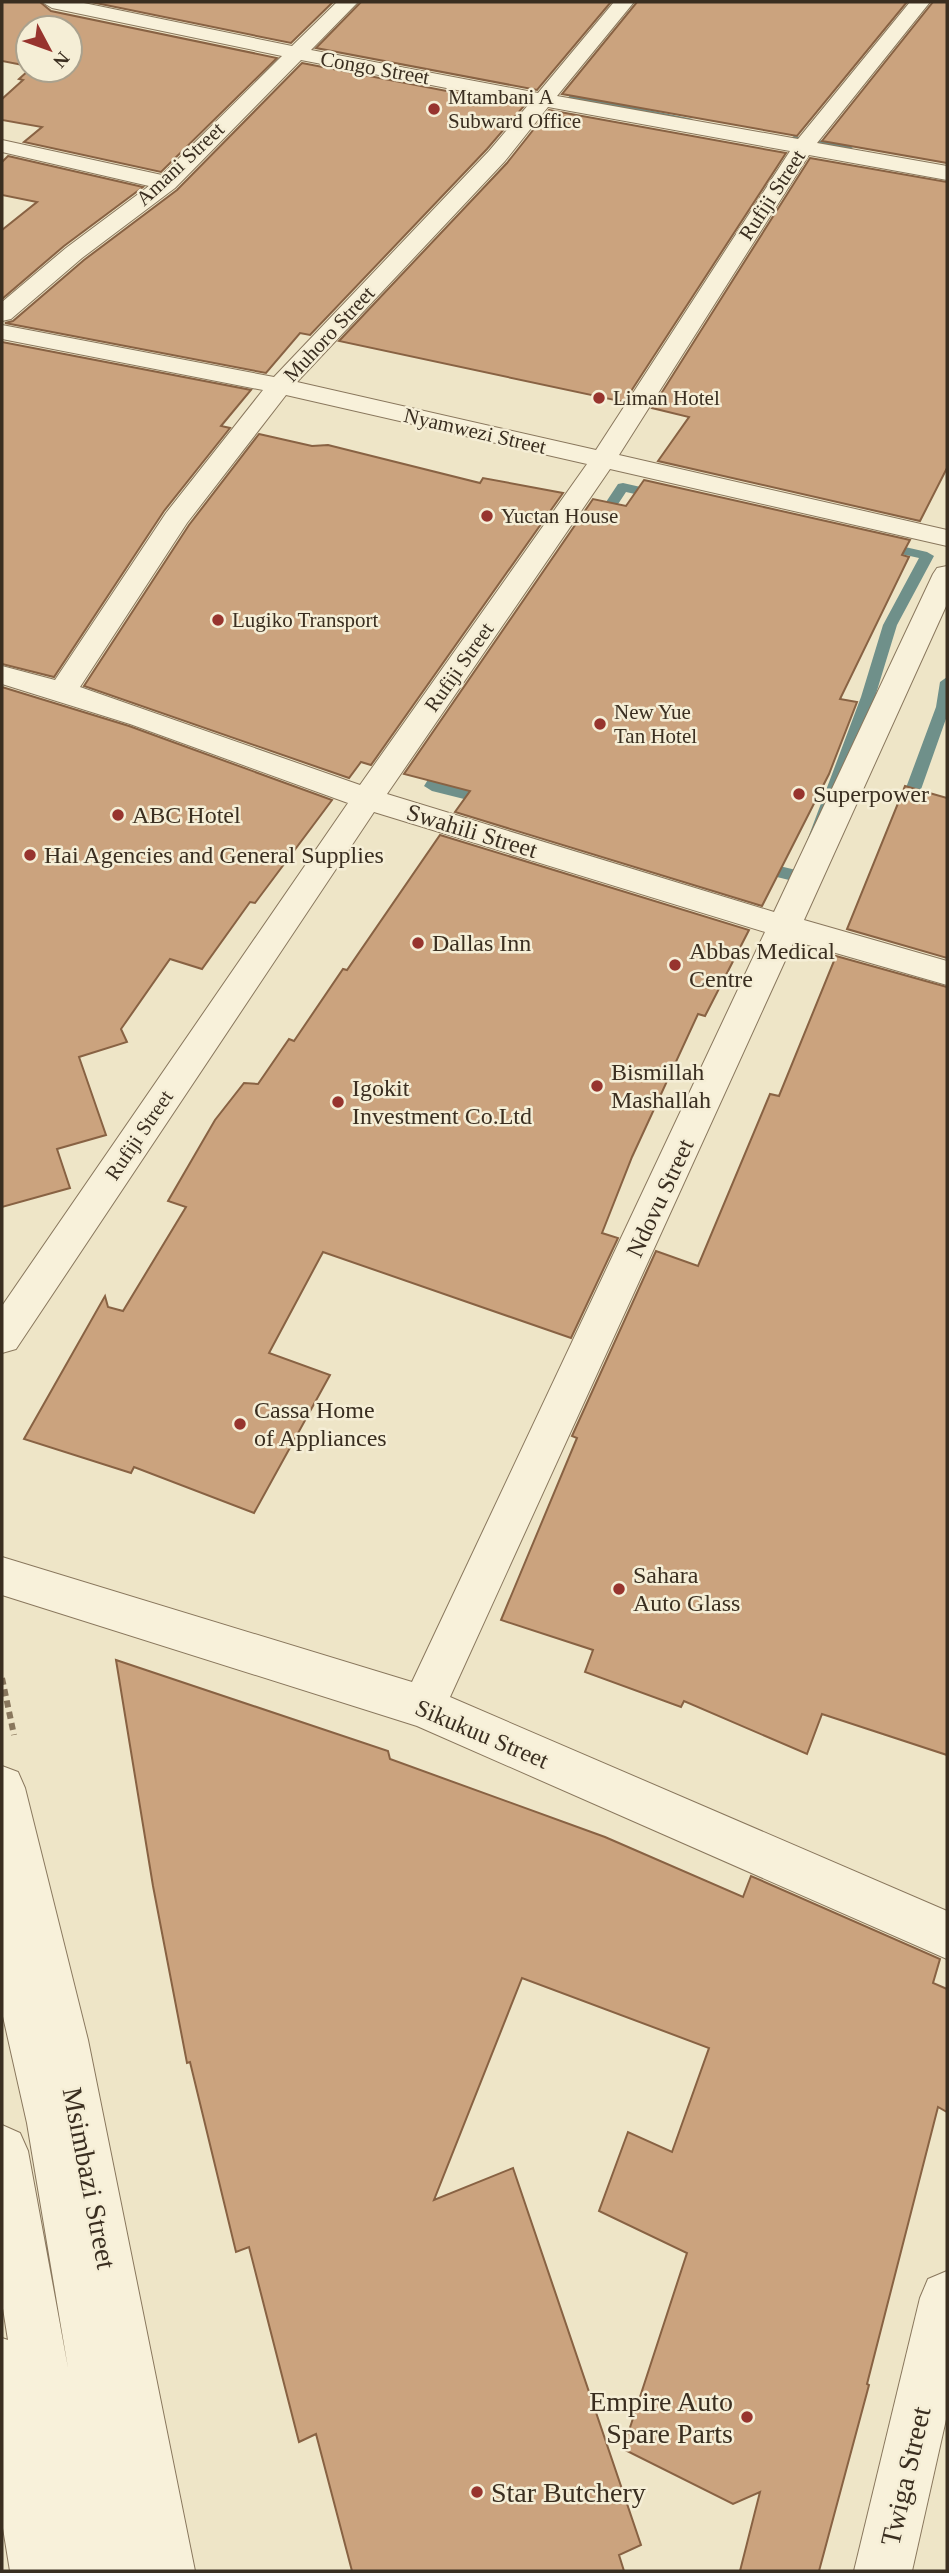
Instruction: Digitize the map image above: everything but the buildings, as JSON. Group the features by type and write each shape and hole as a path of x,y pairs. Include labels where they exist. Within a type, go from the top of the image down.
{"street":[{"name":"Congo Street","path":"52,2 293,53 947,173"},
{"name":"Amani Street","path":"2,314 75,253 167,183 293,53 348,2"},
{"name":"Muhoro Street","path":"64,691 176,519 280,387 497,156 624,2"},
{"name":"Rufiji Street","path":"2,1337 367,799 603,460 803,147 920,2"},
{"path":"2,146 167,183"},
{"name":"Nyamwezi Street","path":"2,332 280,387 947,538"},
{"name":"Ndovu Street","path":"423,1707 947,574"},
{"name":"Swahili Street","path":"2,675 64,691 367,799 786,927 947,973"},
{"name":"Sikukuu Street","path":"2,1576 423,1707 947,1935"},
{"name":"Msimbazi Street","path":"2,1788 63,2040 166,2571"},
{"path":"2,1907 52,2123 131,2571"},
{"path":"2,2151 38,2356 86,2571"},
{"name":"Twiga Street","path":"883,2571 947,2298"},
{"path":"2,2365 39,2571"}],"waterway":[{"path":"589,77 573,98 688,119"},
{"path":"794,139 848,148"},
{"path":"623,487 927,556 890,625 868,697 801,877 432,786 538,615 623,487"},
{"path":"905,812 943,707 947,682"}],"place":[{"name":"Mtambani A Subward Office","path":"434,109"},
{"name":"Liman Hotel","path":"599,398"},
{"name":"Yuctan House","path":"487,516"},
{"name":"Lugiko Transport","path":"218,620"},
{"name":"New Yue Tan Hotel","path":"600,724"},
{"name":"Superpower","path":"799,794"},
{"name":"ABC Hotel","path":"118,815"},
{"name":"Hai Agencies and General Supplies","path":"30,855"},
{"name":"Dallas Inn","path":"418,943"},
{"name":"Abbas Medical Centre","path":"675,965"},
{"name":"Bismillah Mashallah","path":"597,1086"},
{"name":"Igokit Investment Co.Ltd","path":"338,1102"},
{"name":"Cassa Home of Appliances","path":"240,1424"},
{"name":"Sahara Auto Glass","path":"619,1589"},
{"name":"Empire Auto Spare Parts","path":"747,2417"},
{"name":"Star Butchery","path":"477,2492"}]}
